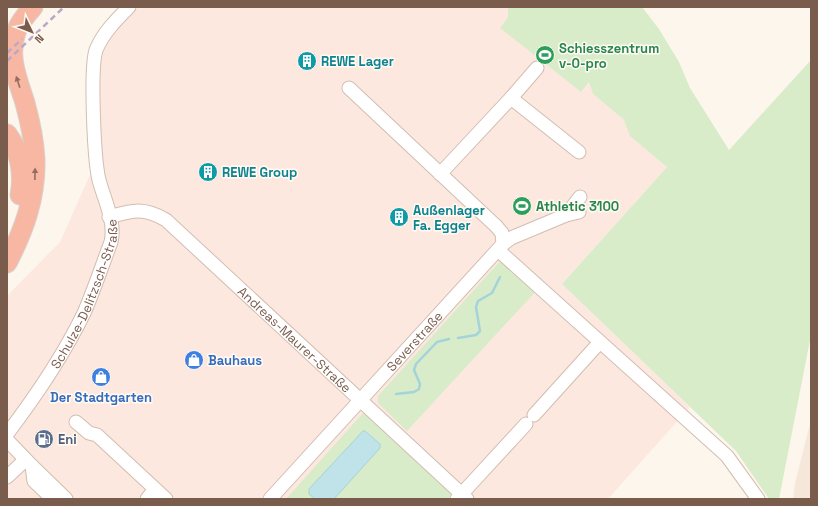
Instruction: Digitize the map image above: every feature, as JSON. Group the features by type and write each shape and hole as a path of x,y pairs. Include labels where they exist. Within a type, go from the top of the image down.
{"highway":[{"path":"7,263 21,236 30,208 34,186 35,159 32,133 14,71 13,56 16,32 32,7"},
{"path":"7,134 19,158 22,172 21,192 17,210 7,239"}],"street":[{"name":"Schulze-Delitzsch-Straße","path":"7,434 43,384 84,312 111,242 112,232 97,170 94,63 102,39 110,26 129,7"},
{"path":"440,174 537,68"},
{"path":"349,88 496,226 502,233 501,247 600,342 727,456 758,499"},
{"path":"511,98 580,152"},
{"name":"Severstraße","path":"270,499 501,247 511,238 572,214 580,197"},
{"name":"Andreas-Maurer-Straße","path":"109,217 132,210 140,210 147,211 166,220 361,400 462,498"},
{"path":"462,498 600,342"},
{"path":"76,422 89,433 97,436 151,494 166,499"},
{"path":"7,440 66,499"},
{"path":"7,468 20,458 25,459"},
{"path":"7,477 25,459"},
{"path":"25,459 32,483 50,498"}],"shaded area":[{"path":"136,7 508,7 508,17 501,28 581,92 589,82 593,94 624,120 631,136 667,167 562,284 690,407 608,499 7,499 7,296 60,242 89,177 101,159 98,69 102,50 114,30"},
{"path":"811,420 811,499 793,499 795,483"}],"green space":[{"path":"508,7 642,7 659,29 679,62 690,88 729,150 811,60 811,335 779,499 769,499 736,451 562,284 667,167 630,136 624,120 593,94 589,82 581,92 500,28 508,17"},
{"path":"501,260 538,289 407,431 378,403 378,396"},
{"path":"363,413 366,413 459,499 286,499"}],"water":[{"path":"363,431 365,431 380,444 380,448 334,499 315,499 309,494 309,489"}],"waterway":[{"path":"458,338 476,335 480,331 476,307 478,301 492,293 500,277"},
{"path":"396,394 414,392 419,389 420,384 414,370 416,364 437,342 449,339"}],"railway":[{"path":"7,61 64,7"},
{"path":"7,53 22,39"}],"place":[{"name":"Schiesszentrum v-0-pro","path":"545,55"},
{"name":"REWE Lager","path":"307,61"},
{"name":"REWE Group","path":"208,172"},
{"name":"Athletic 3100","path":"522,206"},
{"name":"Außenlager Fa. Egger","path":"399,217"},
{"name":"Bauhaus","path":"194,360"},
{"name":"Der Stadtgarten","path":"101,377"},
{"name":"Eni","path":"44,439"}]}
